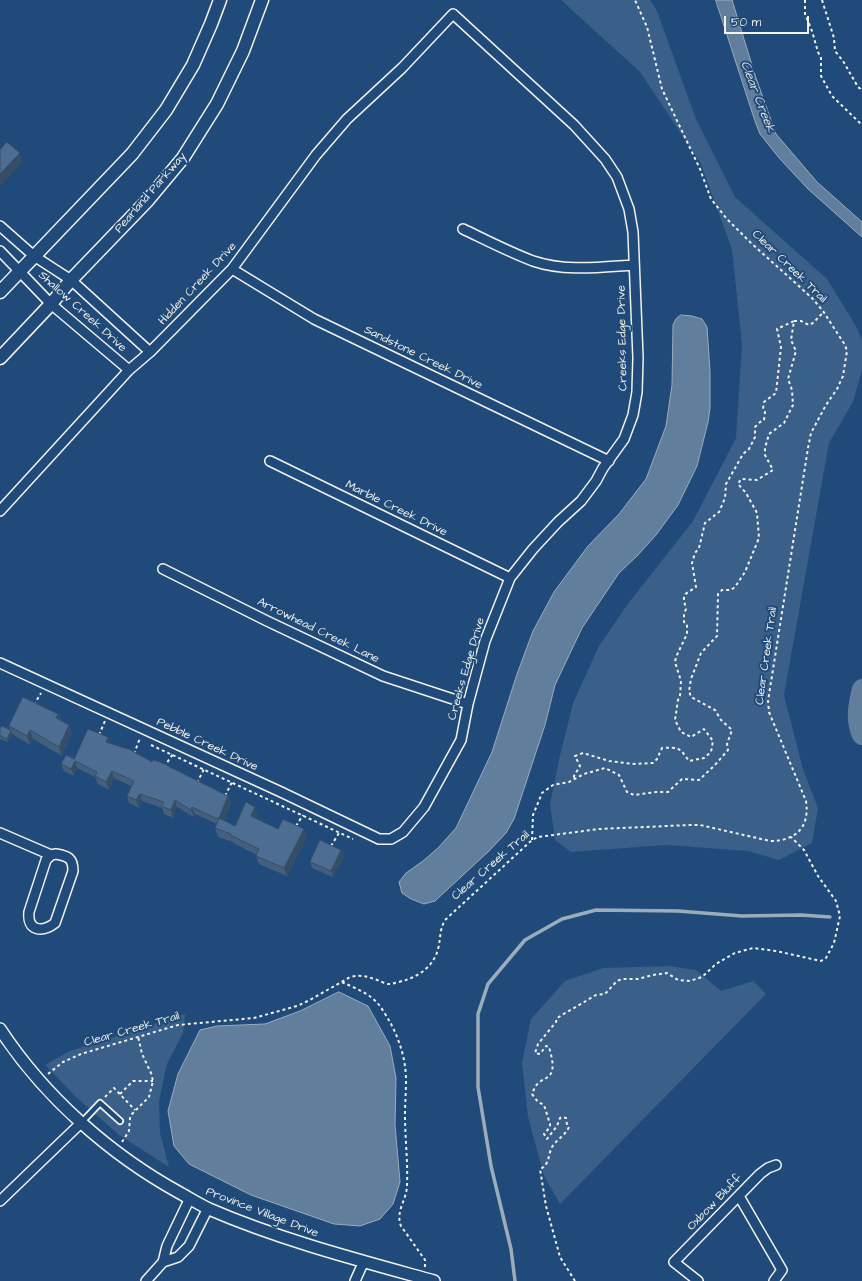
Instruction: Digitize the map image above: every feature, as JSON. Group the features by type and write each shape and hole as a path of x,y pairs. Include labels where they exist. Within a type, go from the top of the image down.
{"main road":[{"path":"0,292 132,154 166,110 193,65 220,0"},
{"name":"Pearland Parkway","path":"0,358 51,304 71,280 148,200 183,158 217,104 243,50 262,0"}],"street":[{"name":"Creeks Edge Drive","path":"403,832 424,807 461,740 468,704 485,641 510,578 533,549 581,500 596,481 603,468 624,439 633,415 637,392 638,358 633,265 633,232 629,210 617,177 605,160 574,125 453,14"},
{"name":"Hidden Creek Drive","path":"0,511 129,370 150,352 232,269 316,155 347,119 402,68 453,14"},
{"name":"Shallow Creek Drive","path":"0,226 34,256 71,280 150,352"},
{"path":"463,229 522,256 546,264 588,267 633,265"},
{"name":"Shallow Creek Drive","path":"0,250 19,272 51,304 129,370"},
{"name":"Sandstone Creek Drive","path":"232,269 314,319 609,461"},
{"name":"Marble Creek Drive","path":"270,461 510,578"},
{"name":"Arrowhead Creek Lane","path":"163,569 267,621 383,676 468,704"},
{"name":"Pebble Creek Drive","path":"0,663 238,772 379,839 391,839 403,832"},
{"path":"0,833 51,856 56,854 64,855 70,859 73,864 73,871 55,923 42,930 31,925 28,920 29,912 46,860 51,856"},
{"name":"Province Village Drive","path":"0,1029 24,1063 61,1102 116,1152 161,1183 208,1208 257,1228 319,1248 434,1281"},
{"path":"0,1201 82,1122"},
{"name":"Oxbow Bluff","path":"698,1281 674,1262 760,1174 768,1168 776,1165"},
{"path":"739,1196 782,1270 774,1281"},
{"path":"164,1262 167,1246 190,1198"},
{"path":"146,1281 164,1262 178,1257 189,1246 208,1208"},
{"path":"355,1281 364,1261"}],"lane":[{"path":"82,1122 100,1103 120,1121"}],"path":[{"name":"Clear Creek Trail","path":"52,1070 63,1062 82,1054 178,1025 254,1018 297,1006 350,977 357,975 366,976 388,984 397,983 414,977 431,964 435,957 441,928 445,920 532,840 544,835 599,829 700,825 770,841 781,841 797,833 804,825 807,815 806,801 769,712 768,701 811,433 826,405 838,388 843,376 846,351 845,345 824,313 812,298 750,242 727,219 711,199 700,168 662,89 647,27 635,0"},
{"path":"804,0 805,14 821,58 821,76 832,96 862,125"},
{"path":"822,0 834,38 834,51 843,61 858,87 862,90"},
{"path":"574,779 574,776 580,766 575,756 583,753 609,761 633,764 652,763 657,759 662,748 674,747 680,749 689,761 704,758 711,752 713,741 704,729 691,737 681,732 674,720 680,696 681,681 675,662 687,634 687,624 684,622 684,614 686,609 683,598 684,595 696,587 692,563 695,553 700,548 705,523 719,512 725,498 726,484 743,454 749,449 754,437 755,427 764,420 764,402 776,393 781,347 777,329 794,321 801,320 809,325 814,323 821,314 824,313"},
{"path":"532,840 533,815 542,794 553,785 569,782 584,774 605,768 619,775 627,792 634,795 668,792 682,779 700,780 728,750 727,744 732,730 721,720 715,710 691,697 691,679 701,653 717,636 718,594 722,590 731,590 736,587 745,572 759,538 758,514 746,493 738,484 741,480 758,480 773,470 765,455 765,448 770,434 784,423 793,405 792,390 788,379 796,351 791,340 794,321"},
{"path":"32,707 47,684"},
{"path":"35,691 41,694"},
{"path":"97,738 109,713"},
{"path":"98,720 104,723"},
{"path":"133,757 144,729"},
{"path":"139,739 353,839"},
{"path":"162,770 178,745"},
{"path":"196,786 209,759"},
{"path":"223,799 238,772"},
{"path":"293,831 308,806"},
{"path":"330,849 345,823"},
{"path":"575,1281 560,1257 546,1206 540,1169 543,1168 548,1159 552,1147 565,1134 569,1127 567,1125 566,1118 562,1117 547,1139 544,1134 550,1127 550,1124 544,1105 538,1102 532,1094 536,1085 548,1077 552,1072 552,1057 548,1047 545,1046 540,1054 535,1053 538,1044 556,1022 557,1018 596,994 605,994 617,981 638,979 667,973 678,980 690,981 702,977 716,964 736,953 753,948 776,951 821,961 826,958 834,943 839,924 840,916 836,901 818,876 804,850 791,837"},
{"path":"342,982 372,997 386,1015 401,1047 406,1081 405,1115 408,1177 406,1196 400,1210 398,1221 400,1226 425,1260 426,1266 421,1278"},
{"path":"116,1152 129,1131 130,1118 135,1110 149,1096 153,1082 151,1073 142,1054 138,1036"},
{"path":"120,1094 133,1081 153,1082"},
{"path":"100,1103 114,1088 135,1110"}],"shaded area":[{"path":"561,0 650,0 657,11 696,119 735,197 827,279 856,326 862,340 862,370 853,402 829,443 784,695 803,769 818,808 812,843 779,860 748,851 666,845 571,852 555,840 550,804 573,703 599,646 627,605 693,521 736,438 742,345 732,249 700,162 640,72"},
{"path":"669,966 696,970 721,991 753,981 766,994 560,1204 544,1176 528,1117 522,1063 531,1019 565,981 603,968"},
{"path":"185,1014 183,1033 167,1064 159,1101 160,1133 169,1167 119,1135 76,1097 45,1065 70,1051"}],"water":[{"path":"716,0 732,0 756,78 776,134 817,182 862,222 862,237 808,189 780,159 760,134"},
{"path":"681,315 702,319 707,327 710,371 710,408 697,466 678,505 656,535 619,573 582,628 555,685 545,725 514,819 506,833 489,851 435,901 424,904 411,899 402,893 399,882 406,873 438,848 456,828 492,752 517,674 533,631 554,592 588,546 619,514 646,479 666,426 672,385 673,325 676,319"},
{"path":"339,992 368,1006 390,1046 396,1078 395,1125 400,1182 393,1204 380,1219 360,1226 334,1224 251,1195 189,1164 174,1146 168,1111 178,1074 200,1030 217,1026 265,1024 300,1011"}],"building":[{"path":"7,142 20,153 0,174 0,150"},
{"path":"23,697 58,714 56,718 69,725 59,747 30,730 27,736 9,726"},
{"path":"2,726 11,731 7,739 0,736 0,729"},
{"path":"88,729 108,737 106,742 131,750 152,762 153,760 160,762 228,796 219,818 218,819 192,807 191,810 175,800 171,810 161,806 164,802 140,794 136,800 127,796 134,781 112,771 106,782 95,776 97,772 75,761 71,769 61,764 66,755 74,759"},
{"path":"246,802 255,807 251,816 278,829 283,819 304,829 284,868 256,856 259,849 230,835 231,834 215,828 219,818 235,826"},
{"path":"320,840 341,850 331,871 310,862"}],"waterway":[{"name":"Clear Creek","path":"862,689 858,707 858,724 862,735"},
{"path":"515,1281 511,1249 491,1166 478,1087 478,1014 488,984 525,940 562,919 596,910 678,911 742,916 801,915 830,917"}]}
